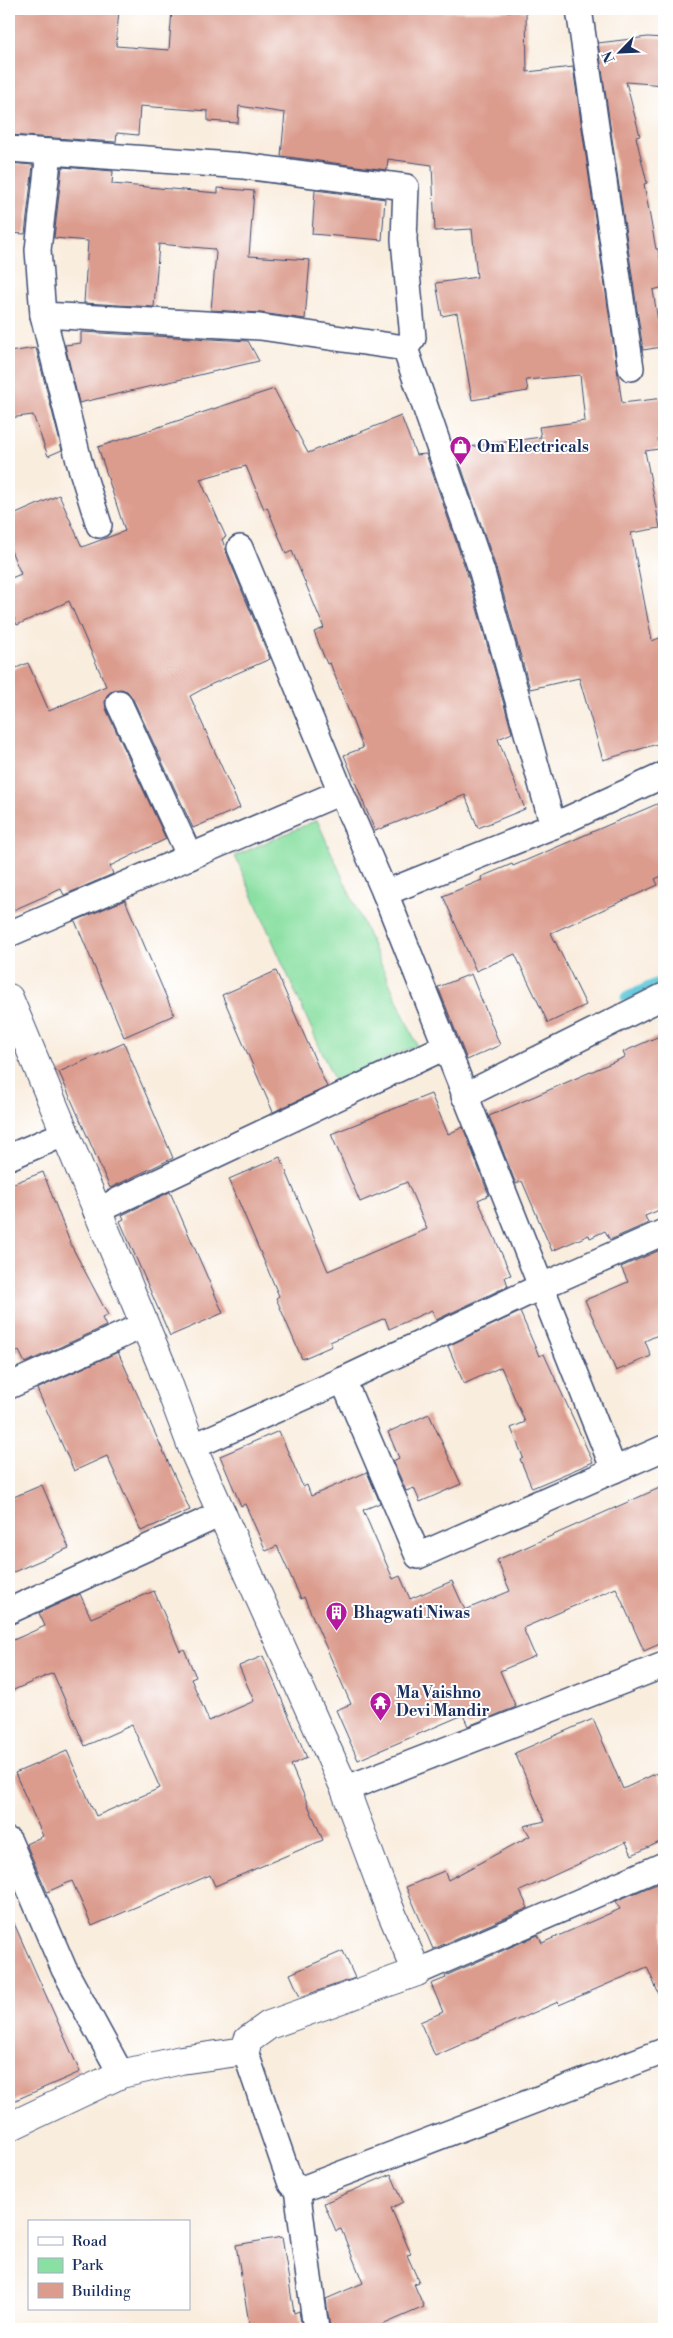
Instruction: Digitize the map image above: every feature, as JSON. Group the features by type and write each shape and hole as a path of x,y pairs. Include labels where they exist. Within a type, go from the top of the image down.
{"street":[{"path":"579,9 631,368"},
{"path":"9,149 244,166 406,187 404,240 413,338 405,348"},
{"path":"49,152 38,250 43,315 79,461 99,525"},
{"path":"43,315 260,327 405,348"},
{"path":"405,348 482,572 553,826"},
{"path":"240,548 340,792 385,893 614,1470"},
{"path":"119,703 190,857"},
{"path":"385,893 553,826 664,775"},
{"path":"9,934 340,792"},
{"path":"464,1096 664,996"},
{"path":"9,998 66,1133 192,1447 345,1789 389,1907 417,1972"},
{"path":"96,1211 446,1047"},
{"path":"9,1157 66,1133"},
{"path":"192,1447 343,1380 540,1287 664,1232"},
{"path":"9,1386 144,1325"},
{"path":"343,1380 418,1556 664,1448"},
{"path":"9,1611 223,1513"},
{"path":"345,1789 664,1665"},
{"path":"9,1841 64,1968 121,2074"},
{"path":"316,2329 297,2189 291,2184 245,2051 248,2040 270,2025 417,1972 664,1865"},
{"path":"9,2127 121,2074 181,2060 245,2051"},
{"path":"297,2189 308,2188 664,2051"}],"green space":[{"path":"317,820 417,1045 335,1082 235,856"}],"building":[{"path":"9,9 119,9 116,46 169,50 172,9 418,9 418,12 526,11 527,72 573,67 622,403 664,398 664,438 658,438 659,449 645,451 660,528 631,533 652,641 664,636 664,742 603,760 579,678 530,689 496,568 455,449 541,437 539,427 585,421 580,375 526,380 528,391 472,400 457,313 442,316 436,283 477,277 472,229 435,231 432,165 388,159 387,170 281,156 285,113 239,106 238,123 208,121 208,111 140,106 138,135 117,133 116,142 9,135"},
{"path":"648,37 664,38 664,85 626,82 640,136 636,137 647,183 644,184 656,249 658,249 664,278 664,287 653,290 662,347 643,350 598,43"},
{"path":"9,163 33,165 25,234 9,233"},
{"path":"62,167 113,171 112,184 218,193 218,188 254,191 249,256 310,260 305,319 261,313 211,310 216,253 214,249 159,244 154,307 84,303 88,241 54,238"},
{"path":"315,190 385,199 382,240 312,234"},
{"path":"81,332 248,341 259,361 79,403 65,345 81,343"},
{"path":"36,348 62,450 48,456 33,415 9,418 9,352"},
{"path":"274,389 308,453 401,416 416,455 426,454 468,576 512,733 498,739 525,809 478,828 465,795 375,831 344,755 363,748 330,663 327,664 314,632 324,628 292,551 286,554 267,507 264,509 246,466 200,479 226,537 222,539 227,554 270,659 212,684 190,696 240,808 193,828 132,697 127,691 121,689 113,690 107,695 106,709 166,839 110,866 113,874 64,895 61,889 9,912 9,671 28,663 49,711 106,686 69,601 17,625 9,607 9,579 21,574 9,546 9,517 59,495 82,547 125,531 98,447"},
{"path":"664,801 664,875 655,879 658,885 551,933 586,1005 548,1023 515,954 476,971 443,896 482,880 481,877 512,864 513,866"},
{"path":"125,900 174,1015 124,1037 75,921"},
{"path":"276,971 327,1087 273,1112 222,995"},
{"path":"471,974 500,1045 467,1060 438,987"},
{"path":"664,1034 664,1208 645,1216 648,1223 610,1240 605,1231 590,1238 589,1235 552,1251 522,1181 516,1184 489,1116 625,1057 623,1052"},
{"path":"124,1043 173,1158 110,1188 59,1072"},
{"path":"431,1094 448,1134 463,1127 489,1195 478,1200 511,1275 505,1277 508,1286 436,1320 432,1310 389,1329 385,1318 330,1342 332,1346 302,1359 276,1298 279,1296 229,1179 280,1157 328,1271 427,1229 407,1182 360,1202 331,1134"},
{"path":"43,1172 71,1245 108,1315 102,1318 106,1326 25,1363 19,1351 9,1355 9,1185"},
{"path":"170,1192 223,1313 170,1336 120,1221 124,1219 122,1215"},
{"path":"660,1250 664,1260 664,1332 645,1341 651,1356 616,1371 585,1300 628,1282 621,1267"},
{"path":"520,1312 539,1356 544,1354 593,1462 532,1488 520,1459 523,1457 511,1428 525,1422 501,1367 464,1384 448,1346"},
{"path":"118,1352 190,1510 141,1531 107,1456 74,1471 37,1389"},
{"path":"429,1414 461,1484 420,1502 414,1488 406,1491 393,1461 399,1458 388,1432"},
{"path":"279,1431 303,1487 307,1485 311,1496 367,1472 380,1503 363,1510 393,1579 400,1576 410,1599 452,1581 465,1610 510,1591 497,1560 664,1486 664,1642 644,1651 616,1588 523,1628 535,1656 500,1671 516,1707 468,1726 463,1715 358,1760 336,1710 351,1704 304,1597 301,1599 277,1546 266,1551 245,1504 241,1506 220,1456"},
{"path":"42,1485 69,1548 9,1574 9,1499"},
{"path":"154,1591 180,1651 184,1649 196,1677 191,1679 209,1721 254,1701 239,1666 263,1656 307,1758 291,1765 323,1840 215,1886 210,1875 92,1926 72,1881 47,1892 26,1844 43,1836 15,1773 67,1751 96,1816 160,1788 132,1725 85,1746 53,1673 9,1692 9,1642 45,1626 39,1613 80,1594 91,1618"},
{"path":"593,1719 623,1789 657,1773 664,1788 664,1840 632,1855 626,1842 520,1891 528,1908 433,1949 406,1887 444,1871 448,1880 530,1836 524,1826 545,1821 515,1753"},
{"path":"664,1881 664,2006 647,1967 559,2005 558,2002 435,2056 420,2022 443,2012 431,1984 538,1935 542,1943 620,1909 616,1901"},
{"path":"9,1912 80,2072 9,2103"},
{"path":"343,1951 355,1978 300,1997 290,1974"},
{"path":"391,2174 403,2202 391,2208 411,2254 407,2255 419,2282 414,2284 424,2307 373,2329 330,2329 326,2299 363,2283 341,2229 336,2231 324,2203"},
{"path":"282,2237 294,2313 299,2311 302,2329 250,2329 236,2245"}],"waterway":[{"path":"651,768 664,762"},
{"path":"625,997 664,979"}],"place":[{"name":"Om Electricals","path":"461,466"},
{"name":"Bhagwati Niwas","path":"337,1632"},
{"name":"Ma Vaishno Devi Mandir","path":"380,1721"}]}
